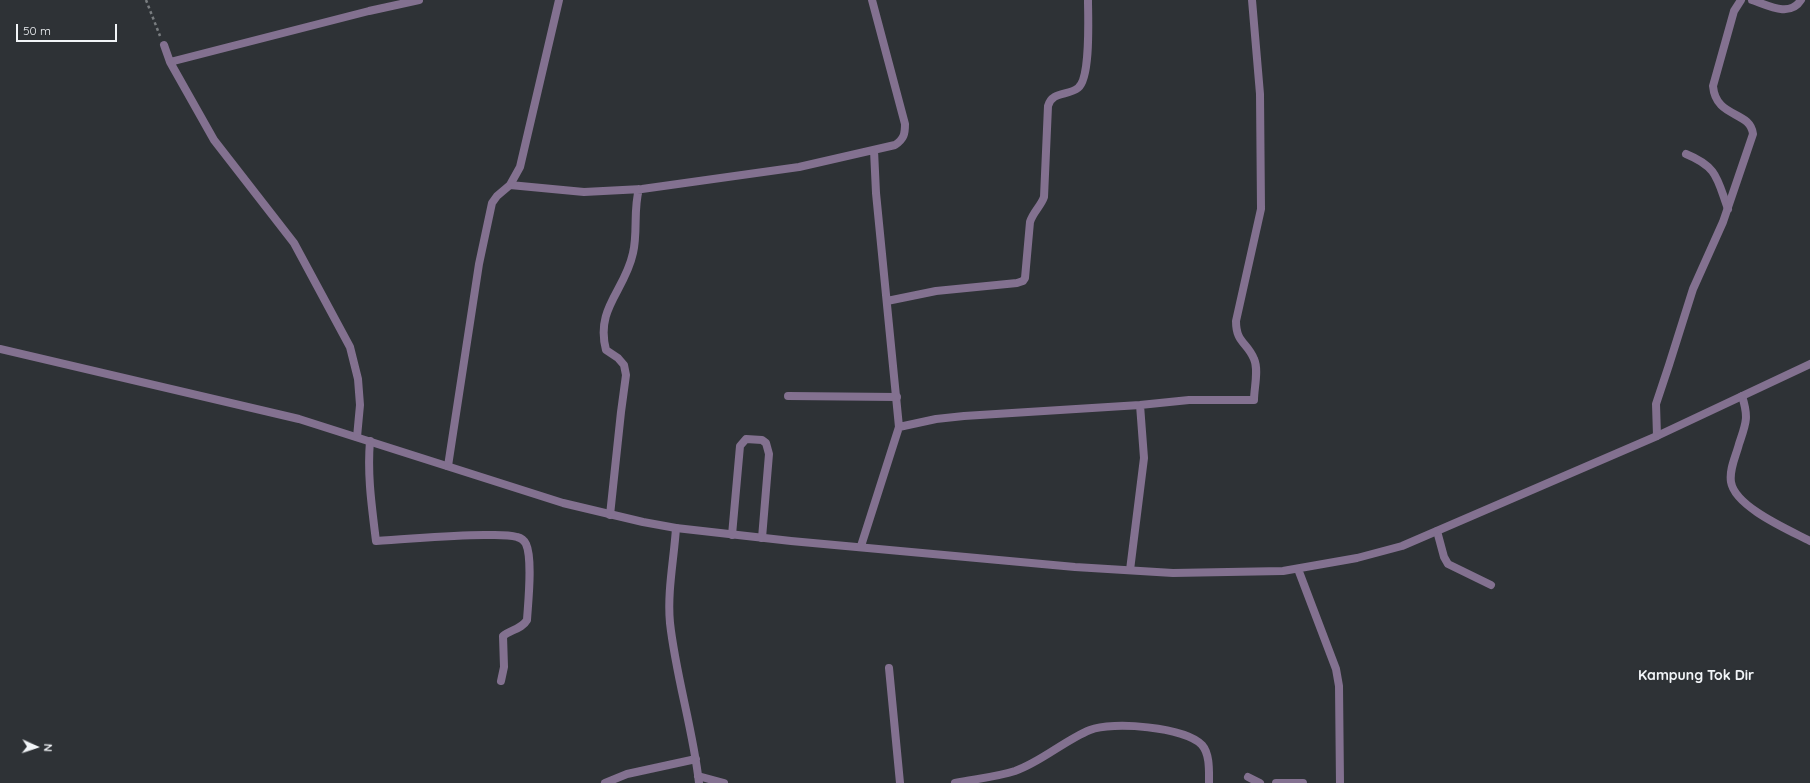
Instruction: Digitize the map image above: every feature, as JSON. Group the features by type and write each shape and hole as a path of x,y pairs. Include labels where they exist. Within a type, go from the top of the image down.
{"street":[{"path":"170,62 362,13 420,0"},
{"path":"448,466 479,264 492,203 497,196 510,185 520,167 559,0"},
{"path":"510,185 584,192 639,189 799,167 895,145 901,141 905,133 906,124 872,0"},
{"path":"887,301 936,291 1018,283 1023,281 1025,278 1030,222 1032,215 1042,203 1044,197 1048,106 1050,100 1054,96 1068,93 1079,88 1083,82 1086,74 1088,56 1088,0"},
{"path":"899,427 936,419 964,416 1140,405 1189,400 1254,400 1255,361 1239,338 1236,331 1236,320 1261,209 1260,94 1252,0"},
{"path":"1657,436 1656,404 1664,378 1693,289 1728,209 1753,134 1752,127 1747,121 1725,110 1718,103 1714,95 1714,86 1734,11 1741,0"},
{"path":"1752,0 1777,9 1786,10 1794,7 1801,0"},
{"path":"164,45 170,62 214,140 294,243 350,347 358,379 360,405 357,437"},
{"path":"861,546 899,427 876,193 874,150"},
{"path":"1686,154 1701,160 1715,173 1728,209"},
{"path":"610,515 626,375 624,365 618,358 606,350 602,335 603,320 607,309 628,270 634,252 635,211 639,189"},
{"path":"0,349 299,419 563,503 610,515 676,528 762,538 1075,566 1173,573 1222,573 1298,569 1402,546 1657,436 1810,364"},
{"path":"788,396 897,397"},
{"path":"1742,396 1747,417 1731,472 1733,490 1746,503 1778,525 1810,541"},
{"path":"1130,570 1144,458 1140,405"},
{"path":"732,534 740,446 746,439 762,440 766,443 768,454 762,538"},
{"path":"370,441 368,464 369,486 376,541 474,535 500,535 518,537 524,540 528,550 529,579 527,620 519,628 509,631 503,636 504,667 501,680"},
{"path":"676,528 670,622 675,655 699,780 724,783"},
{"path":"1437,531 1444,557 1448,564 1491,586"},
{"path":"1298,569 1336,669 1339,686 1340,783"},
{"path":"888,668 900,783"},
{"path":"955,783 1016,770 1089,730 1107,726 1126,725 1155,728 1174,732 1192,738 1202,744 1207,752 1209,783"},
{"path":"605,783 627,774 696,759"},
{"path":"1248,777 1260,783"},
{"path":"1276,783 1304,783"}],"path":[{"path":"146,0 164,45"}],"district":[{"name":"Kampung Tok Dir","path":"1696,676"}]}
